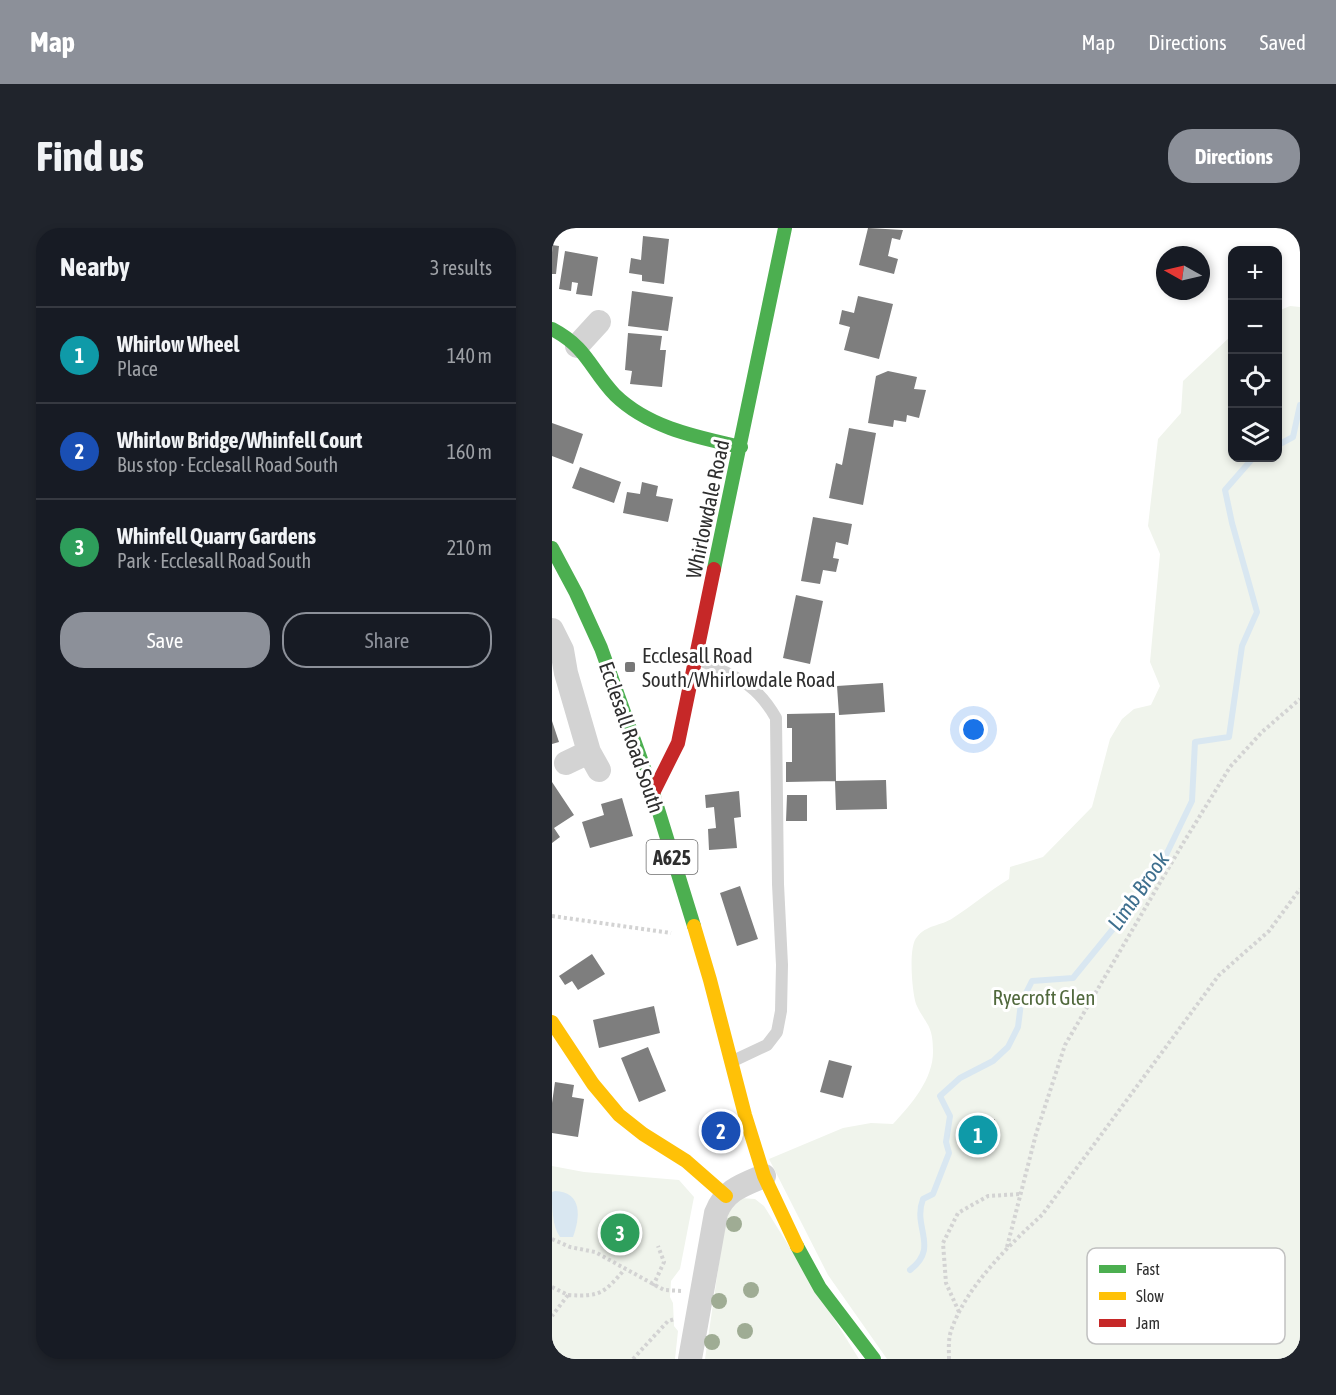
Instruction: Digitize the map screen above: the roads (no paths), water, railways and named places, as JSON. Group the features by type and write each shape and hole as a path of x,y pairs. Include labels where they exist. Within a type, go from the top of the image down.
{"main road":[{"name":"Whirlowdale Road","path":"652,793 678,743 785,228"},
{"path":"552,328 577,346 621,400 649,420 674,431 741,447"},
{"name":"Ecclesall Road South","path":"552,548 601,648 652,793 710,980 745,1115 764,1176 820,1288 874,1359"},
{"path":"552,1022 593,1084 619,1115 643,1134 686,1161 726,1196"}],"street":[{"path":"577,346 599,322"},
{"path":"552,630 562,650 566,674 594,761 566,762"},
{"path":"690,1359 716,1213 726,1196 736,1188 764,1176"}],"lane":[{"path":"697,658 750,684 766,701 776,718 781,1011 777,1032 767,1045 732,1061"}],"waterway":[{"name":"Limb Brook","path":"1282,443 1293,437 1300,405"},
{"name":"Limb Brook","path":"910,1270 919,1262 923,1253 924,1237 921,1219 923,1199 933,1194 949,1153 946,1142 950,1116 940,1096 960,1078 993,1061 1008,1047 1018,1027 1021,1003 1032,981 1073,978 1126,913 1166,855 1192,801 1195,742 1229,737 1242,646 1257,612 1225,490 1250,462"}],"place":[{"name":"Ecclesall Road South/Whirlowdale Road","path":"630,667"},
{"name":"Whirlow Bridge/Whinfell Court","path":"721,1131"},
{"name":"Whirlow Wheel","path":"978,1135"},
{"name":"Whinfell Quarry Gardens","path":"620,1233"}],"park label":[{"name":"Ryecroft Glen","path":"1044,997"}]}
